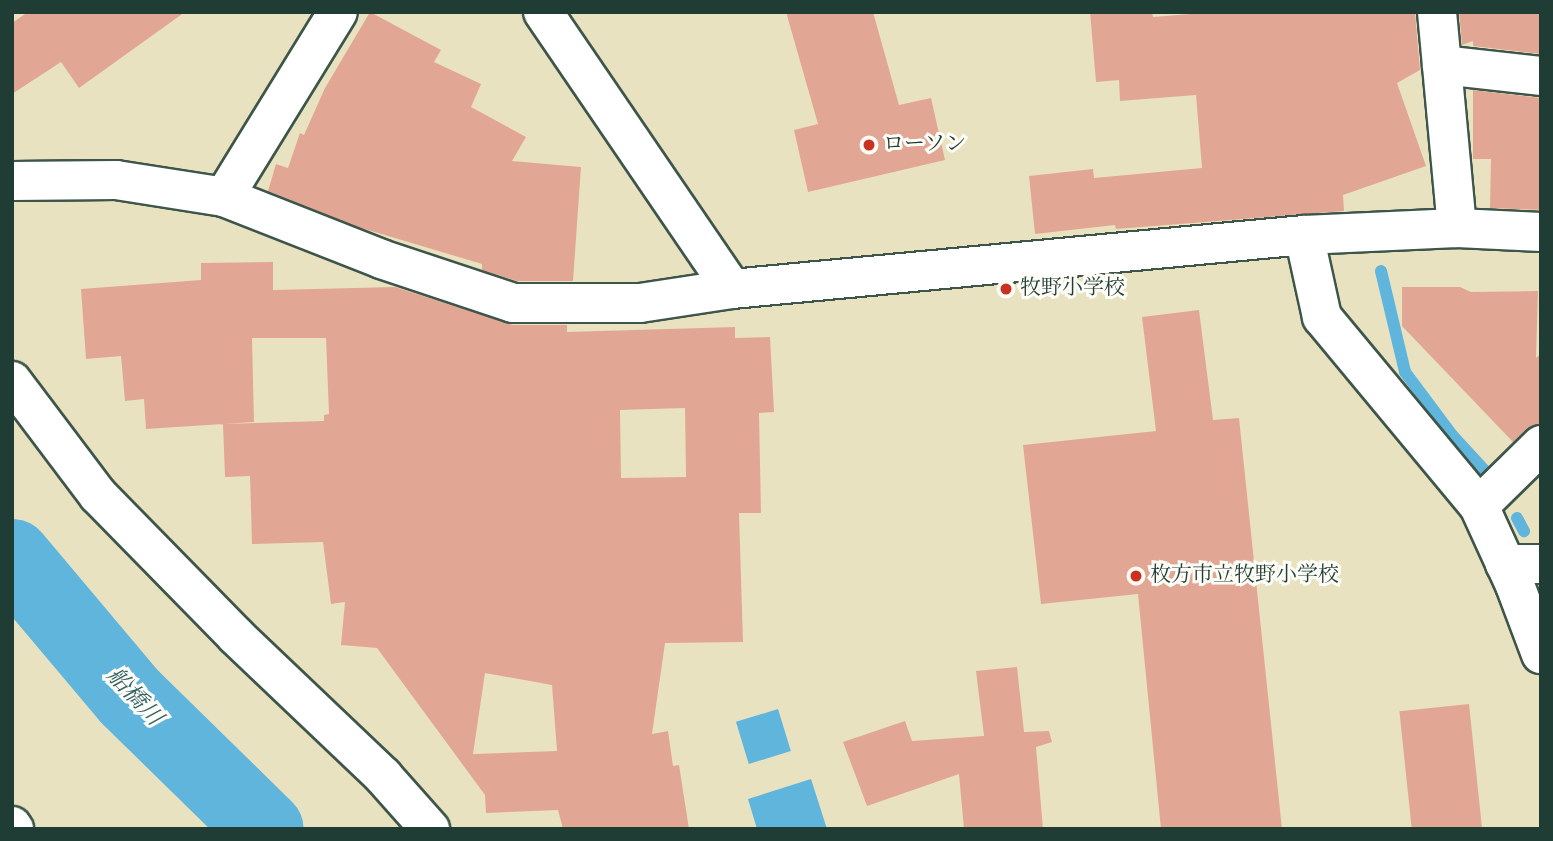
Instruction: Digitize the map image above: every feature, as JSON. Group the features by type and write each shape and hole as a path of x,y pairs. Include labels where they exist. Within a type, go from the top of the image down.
{"street":[{"path":"224,197 338,12"},
{"path":"543,12 732,289"},
{"path":"1437,12 1457,228"},
{"path":"1442,65 1541,76"},
{"path":"12,181 116,180 224,197 381,259 513,303 640,303 732,289 1304,235 1457,228 1541,232"},
{"path":"1304,235 1322,317 1479,506 1523,564 1541,654"},
{"path":"12,381 98,495 236,636 383,776 430,829"},
{"path":"1479,506 1541,445"}],"water":[{"path":"778,709 791,751 749,764 736,722"},
{"path":"811,779 827,829 757,829 748,799"}],"building":[{"path":"28,12 185,12 79,88 61,62 12,94 12,23"},
{"path":"370,12 441,50 434,62 481,84 471,107 526,137 512,161 581,167 573,281 517,281 482,270 482,264 358,227 268,191 276,164 288,168 300,133 304,135 325,88"},
{"path":"786,12 873,12 899,105 931,98 945,160 808,192 794,130 818,124"},
{"path":"1090,12 1152,12 1153,17 1215,12 1415,12 1420,70 1397,83 1426,166 1343,195 1344,211 1116,229 1115,225 1035,234 1029,176 1093,169 1094,178 1202,168 1196,95 1120,101 1119,80 1096,82"},
{"path":"1459,12 1541,12 1541,54 1473,46 1473,41 1462,45"},
{"path":"1473,90 1541,98 1541,210 1490,208 1491,159 1473,159"},
{"path":"273,262 273,290 395,287 513,325 567,325 567,332 735,327 735,338 770,337 774,412 759,413 761,513 739,513 743,642 665,643 652,734 668,731 673,766 679,765 689,829 563,829 558,810 486,813 485,795 377,648 341,645 345,602 331,604 323,542 252,544 250,476 225,477 223,424 146,429 144,399 125,401 121,356 86,359 81,289 201,280 201,263","holes":["252,338 326,338 329,414 324,415 324,421 223,424 254,422","685,408 686,477 621,478 620,410","485,673 552,685 557,751 473,754"]},
{"path":"1402,287 1460,287 1471,292 1538,291 1536,358 1541,353 1541,424 1526,429 1513,442 1402,326"},
{"path":"1199,310 1213,420 1239,418 1282,829 1161,829 1138,594 1041,604 1023,445 1156,431 1142,317"},
{"path":"1017,667 1024,732 1049,731 1052,742 1036,747 1043,829 964,829 959,774 867,806 843,742 905,721 912,741 984,736 976,671"},
{"path":"1469,704 1482,829 1412,829 1399,711"}],"waterway":[{"path":"1381,271 1405,372 1452,435 1496,483"},
{"path":"1517,518 1524,531"},
{"name":"船橋川","path":"12,557 129,696 265,829"}],"place":[{"name":"ローソン","path":"869,145"},
{"name":"牧野小学校","path":"1006,289"},
{"name":"枚方市立牧野小学校","path":"1136,576"}]}
